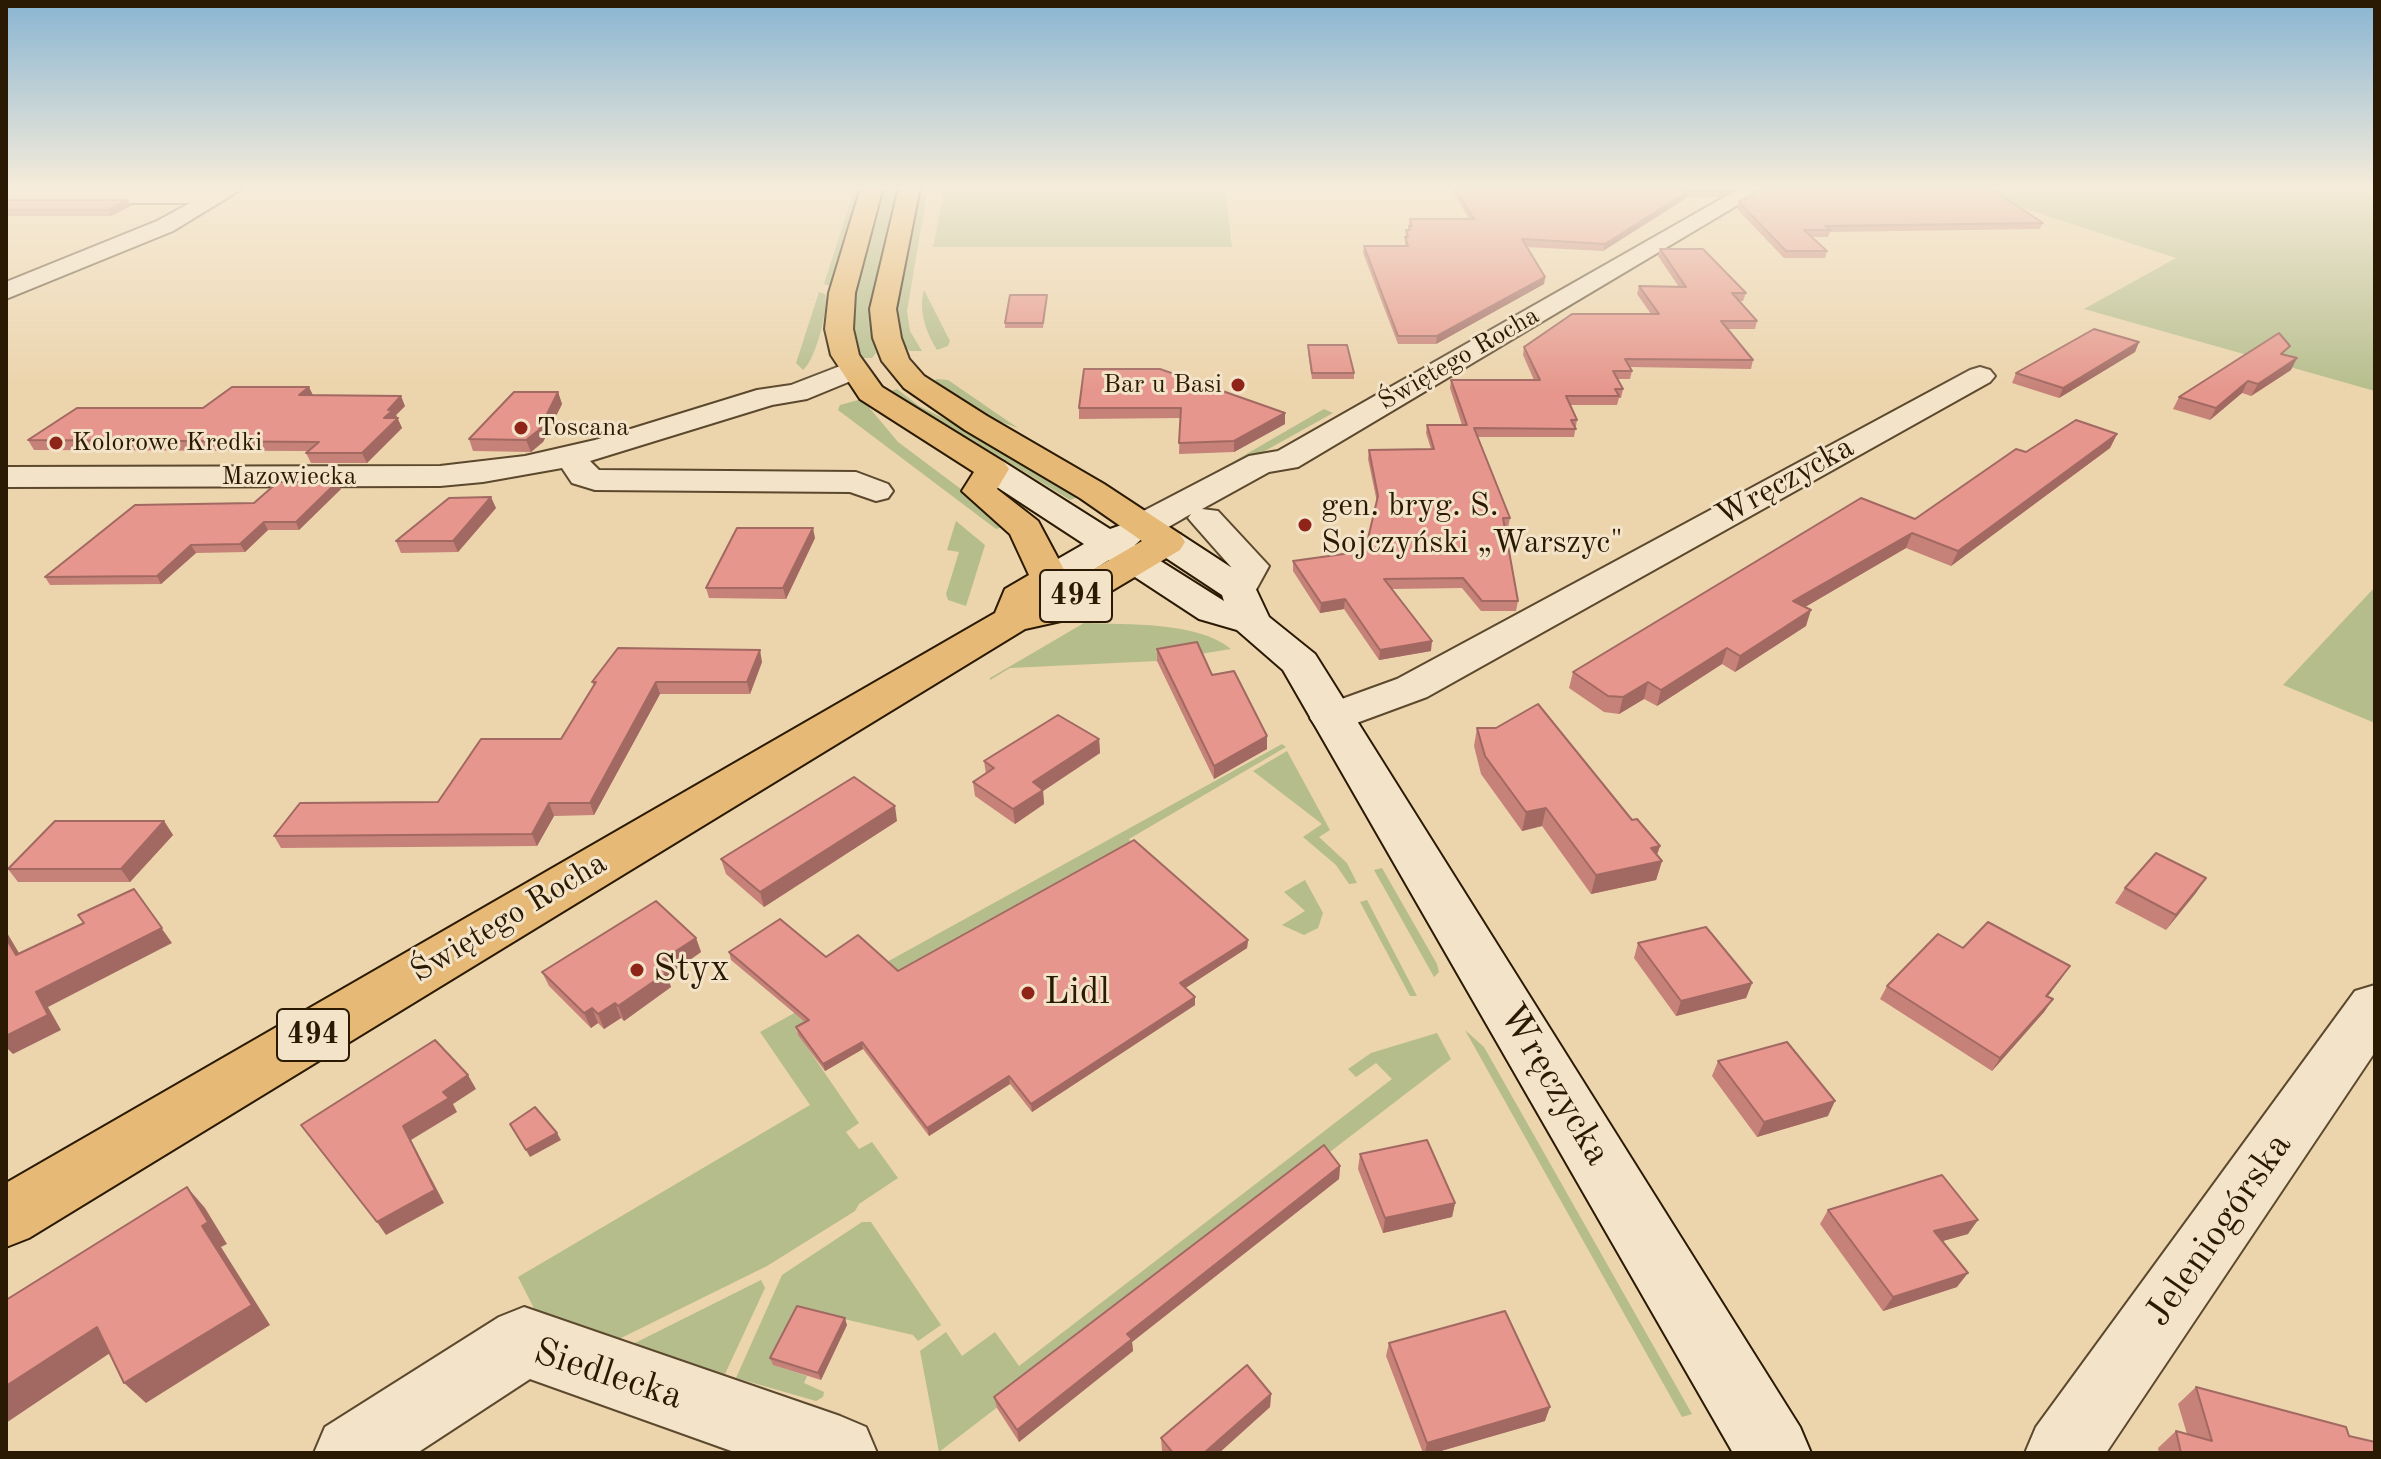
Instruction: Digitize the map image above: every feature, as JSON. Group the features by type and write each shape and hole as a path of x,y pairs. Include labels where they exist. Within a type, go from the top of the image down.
{"main road":[{"path":"854,255 840,309 841,343 853,370 871,393 992,469 979,491 1025,529 1050,579"},
{"path":"894,255 883,309 887,338 896,361 914,382 976,423 1092,491 1139,543"},
{"name":"Świętego Rocha","path":"6,1217 1013,619 1047,613 1139,543"},
{"name":"Świętego Rocha","path":"1013,619 1019,597 1050,579"}],"street":[{"path":"6,291 94,255"},
{"name":"Świętego Rocha","path":"1139,543 1261,463 1286,460 1640,255"},
{"name":"Mazowiecka","path":"6,477 440,476 495,473 571,458 768,396 796,393 853,370 896,361"},
{"name":"Wręczycka","path":"1332,718 1412,688 1980,376"},
{"path":"571,458 584,476 595,480 856,482 876,491"},
{"name":"Świętego Rocha","path":"1050,579 1206,518 1283,472 1286,460"},
{"name":"Wręczycka","path":"992,469 1139,543 1213,611 1245,605 1300,663 1774,1453"},
{"path":"1206,518 1250,566 1245,605"},
{"name":"Jeleniogórska","path":"2062,1453 2375,1007"},
{"name":"Siedlecka","path":"351,1453 524,1342 840,1453"}],"green space":[{"path":"833,255 843,255 833,287 824,284"},
{"path":"864,255 881,255 874,290 876,353 872,358 863,358 855,353 853,311"},
{"path":"903,255 916,255 907,311 910,331 922,351 910,351 901,339 898,320"},
{"path":"2167,255 2375,255 2375,391 2084,309 2176,258"},
{"path":"924,290 950,341 948,346 937,350 924,321"},
{"path":"819,292 825,294 826,301 823,322 812,356 803,370 796,363"},
{"path":"948,380 1018,428 976,413 932,382"},
{"path":"897,389 919,406 977,435 1078,497 1070,500 969,438 903,404 888,392"},
{"path":"862,399 898,442 1009,525 996,529 838,410 840,405"},
{"path":"1324,409 1333,413 1218,477 1212,474"},
{"path":"956,521 985,545 966,606 948,600 946,594 959,552 947,550"},
{"path":"2375,587 2375,723 2283,685"},
{"path":"1084,623 1181,629 1200,633 1231,649 1157,661 1010,668 990,680"},
{"path":"1282,744 1286,747 1129,839 1131,843 796,1031 859,1123 846,1132 859,1149 872,1142 898,1178 859,1204 855,1211 767,1266 611,1343 542,1324 518,1277 810,1105 760,1032"},
{"path":"1287,751 1330,830 1319,837 1347,863 1357,883 1349,884 1336,865 1303,837 1322,824 1253,771"},
{"path":"1382,868 1437,964 1439,972 1434,977 1374,870"},
{"path":"1305,880 1323,913 1318,928 1304,935 1282,925 1305,911 1284,892"},
{"path":"1367,900 1417,996 1410,996 1360,902"},
{"path":"1465,1030 1484,1047 1692,1414 1682,1417"},
{"path":"1437,1033 1451,1059 939,1452 920,1351 946,1332 962,1356 995,1332 1019,1366 1392,1079 1376,1063 1356,1077 1348,1069 1371,1053"},
{"path":"862,1222 871,1222 941,1325 918,1341 913,1335 844,1319 774,1365 807,1376 804,1383 824,1392 823,1397 816,1401 736,1378 782,1275"},
{"path":"761,1280 765,1288 725,1374 627,1347"}],"building":[{"path":"1367,255 1532,255 1545,277 1437,336 1398,336"},
{"path":"1664,255 1709,255 1746,293 1732,293 1757,321 1721,321 1753,360 1625,359 1632,371 1613,371 1623,389 1615,389 1619,396 1566,396 1577,420 1571,420 1576,429 1474,428 1510,518 1503,518 1518,601 1482,601 1463,578 1384,579 1432,641 1380,650 1345,599 1321,603 1293,561 1365,551 1378,496 1369,450 1434,449 1427,425 1467,425 1451,380 1540,380 1524,347 1572,314 1659,314 1639,286 1686,287"},
{"path":"1010,295 1047,295 1043,323 1005,323"},
{"path":"2094,329 2139,342 2063,388 2016,373"},
{"path":"2279,333 2290,346 2281,354 2297,358 2258,384 2248,381 2216,408 2179,397"},
{"path":"1308,345 1347,345 1354,373 1312,373"},
{"path":"1084,369 1160,369 1285,413 1234,441 1179,443 1181,408 1079,408"},
{"path":"232,387 309,387 299,395 401,396 384,418 398,418 362,453 306,453 319,442 28,440 77,408 203,408"},
{"path":"514,392 558,392 539,430 526,440 469,439"},
{"path":"2076,420 2117,434 1958,551 1912,533 1793,601 1811,610 1740,656 1727,648 1661,690 1648,682 1623,697 1608,696 1573,672 1861,498 1915,519 2016,449 2026,452"},
{"path":"278,482 337,482 296,522 264,522 240,544 191,545 157,576 45,577 135,505 254,503"},
{"path":"491,497 453,541 396,541 449,498"},
{"path":"737,528 813,528 783,588 706,588"},
{"path":"1197,642 1212,675 1234,671 1267,736 1214,766 1157,649"},
{"path":"618,648 760,650 747,682 656,682 590,803 549,803 532,834 274,836 300,803 438,802 481,739 561,739 596,682 592,682"},
{"path":"1538,704 1632,820 1637,819 1660,846 1651,848 1662,861 1596,875 1546,808 1526,812 1485,756 1477,728 1496,728"},
{"path":"1058,715 1099,739 1033,782 1043,790 1013,809 973,782 994,768 984,761"},
{"path":"854,777 895,806 760,892 721,859"},
{"path":"55,821 164,821 121,869 8,869"},
{"name":"Lidl","path":"1134,840 1248,940 1180,983 1195,997 1031,1104 1009,1076 927,1128 862,1042 823,1064 796,1027 809,1020 729,952 780,919 826,957 858,935 898,971"},
{"path":"2156,853 2206,878 2176,915 2125,888"},
{"path":"134,889 162,928 36,992 48,1015 6,1036 6,938 16,955 84,923 78,915"},
{"path":"656,901 696,938 656,964 666,973 618,1006 615,1003 598,1014 592,1008 584,1013 542,972"},
{"path":"1988,922 2070,966 2046,996 2053,999 2000,1058 1887,986 1938,934 1963,948"},
{"path":"1706,927 1752,983 1681,1001 1638,943"},
{"path":"435,1040 468,1075 443,1092 449,1098 403,1126 435,1190 377,1222 301,1125"},
{"path":"1787,1042 1835,1101 1764,1122 1718,1061"},
{"path":"535,1107 557,1133 526,1150 510,1124"},
{"path":"1427,1140 1455,1203 1385,1218 1360,1154"},
{"path":"1324,1145 1340,1166 1127,1334 1132,1339 1017,1430 994,1397"},
{"path":"1942,1175 1978,1220 1934,1231 1968,1273 1893,1297 1828,1210"},
{"path":"187,1187 208,1222 202,1226 252,1305 124,1383 97,1327 6,1386 6,1300"},
{"path":"797,1306 845,1318 818,1373 770,1358"},
{"path":"1505,1311 1550,1407 1427,1443 1389,1343"},
{"path":"1247,1365 1271,1394 1204,1453 1173,1453 1161,1438"},
{"path":"2196,1387 2346,1427 2349,1436 2375,1442 2375,1453 2181,1453 2176,1431 2212,1441"}],"place":[{"name":"Bar u Basi","path":"1238,385"},
{"name":"Toscana","path":"521,428"},
{"name":"Kolorowe Kredki","path":"56,443"},
{"name":"gen. bryg. S. Sojczyński „Warszyc\"","path":"1305,525"},
{"name":"Styx","path":"637,970"},
{"name":"Lidl","path":"1028,993"}]}
